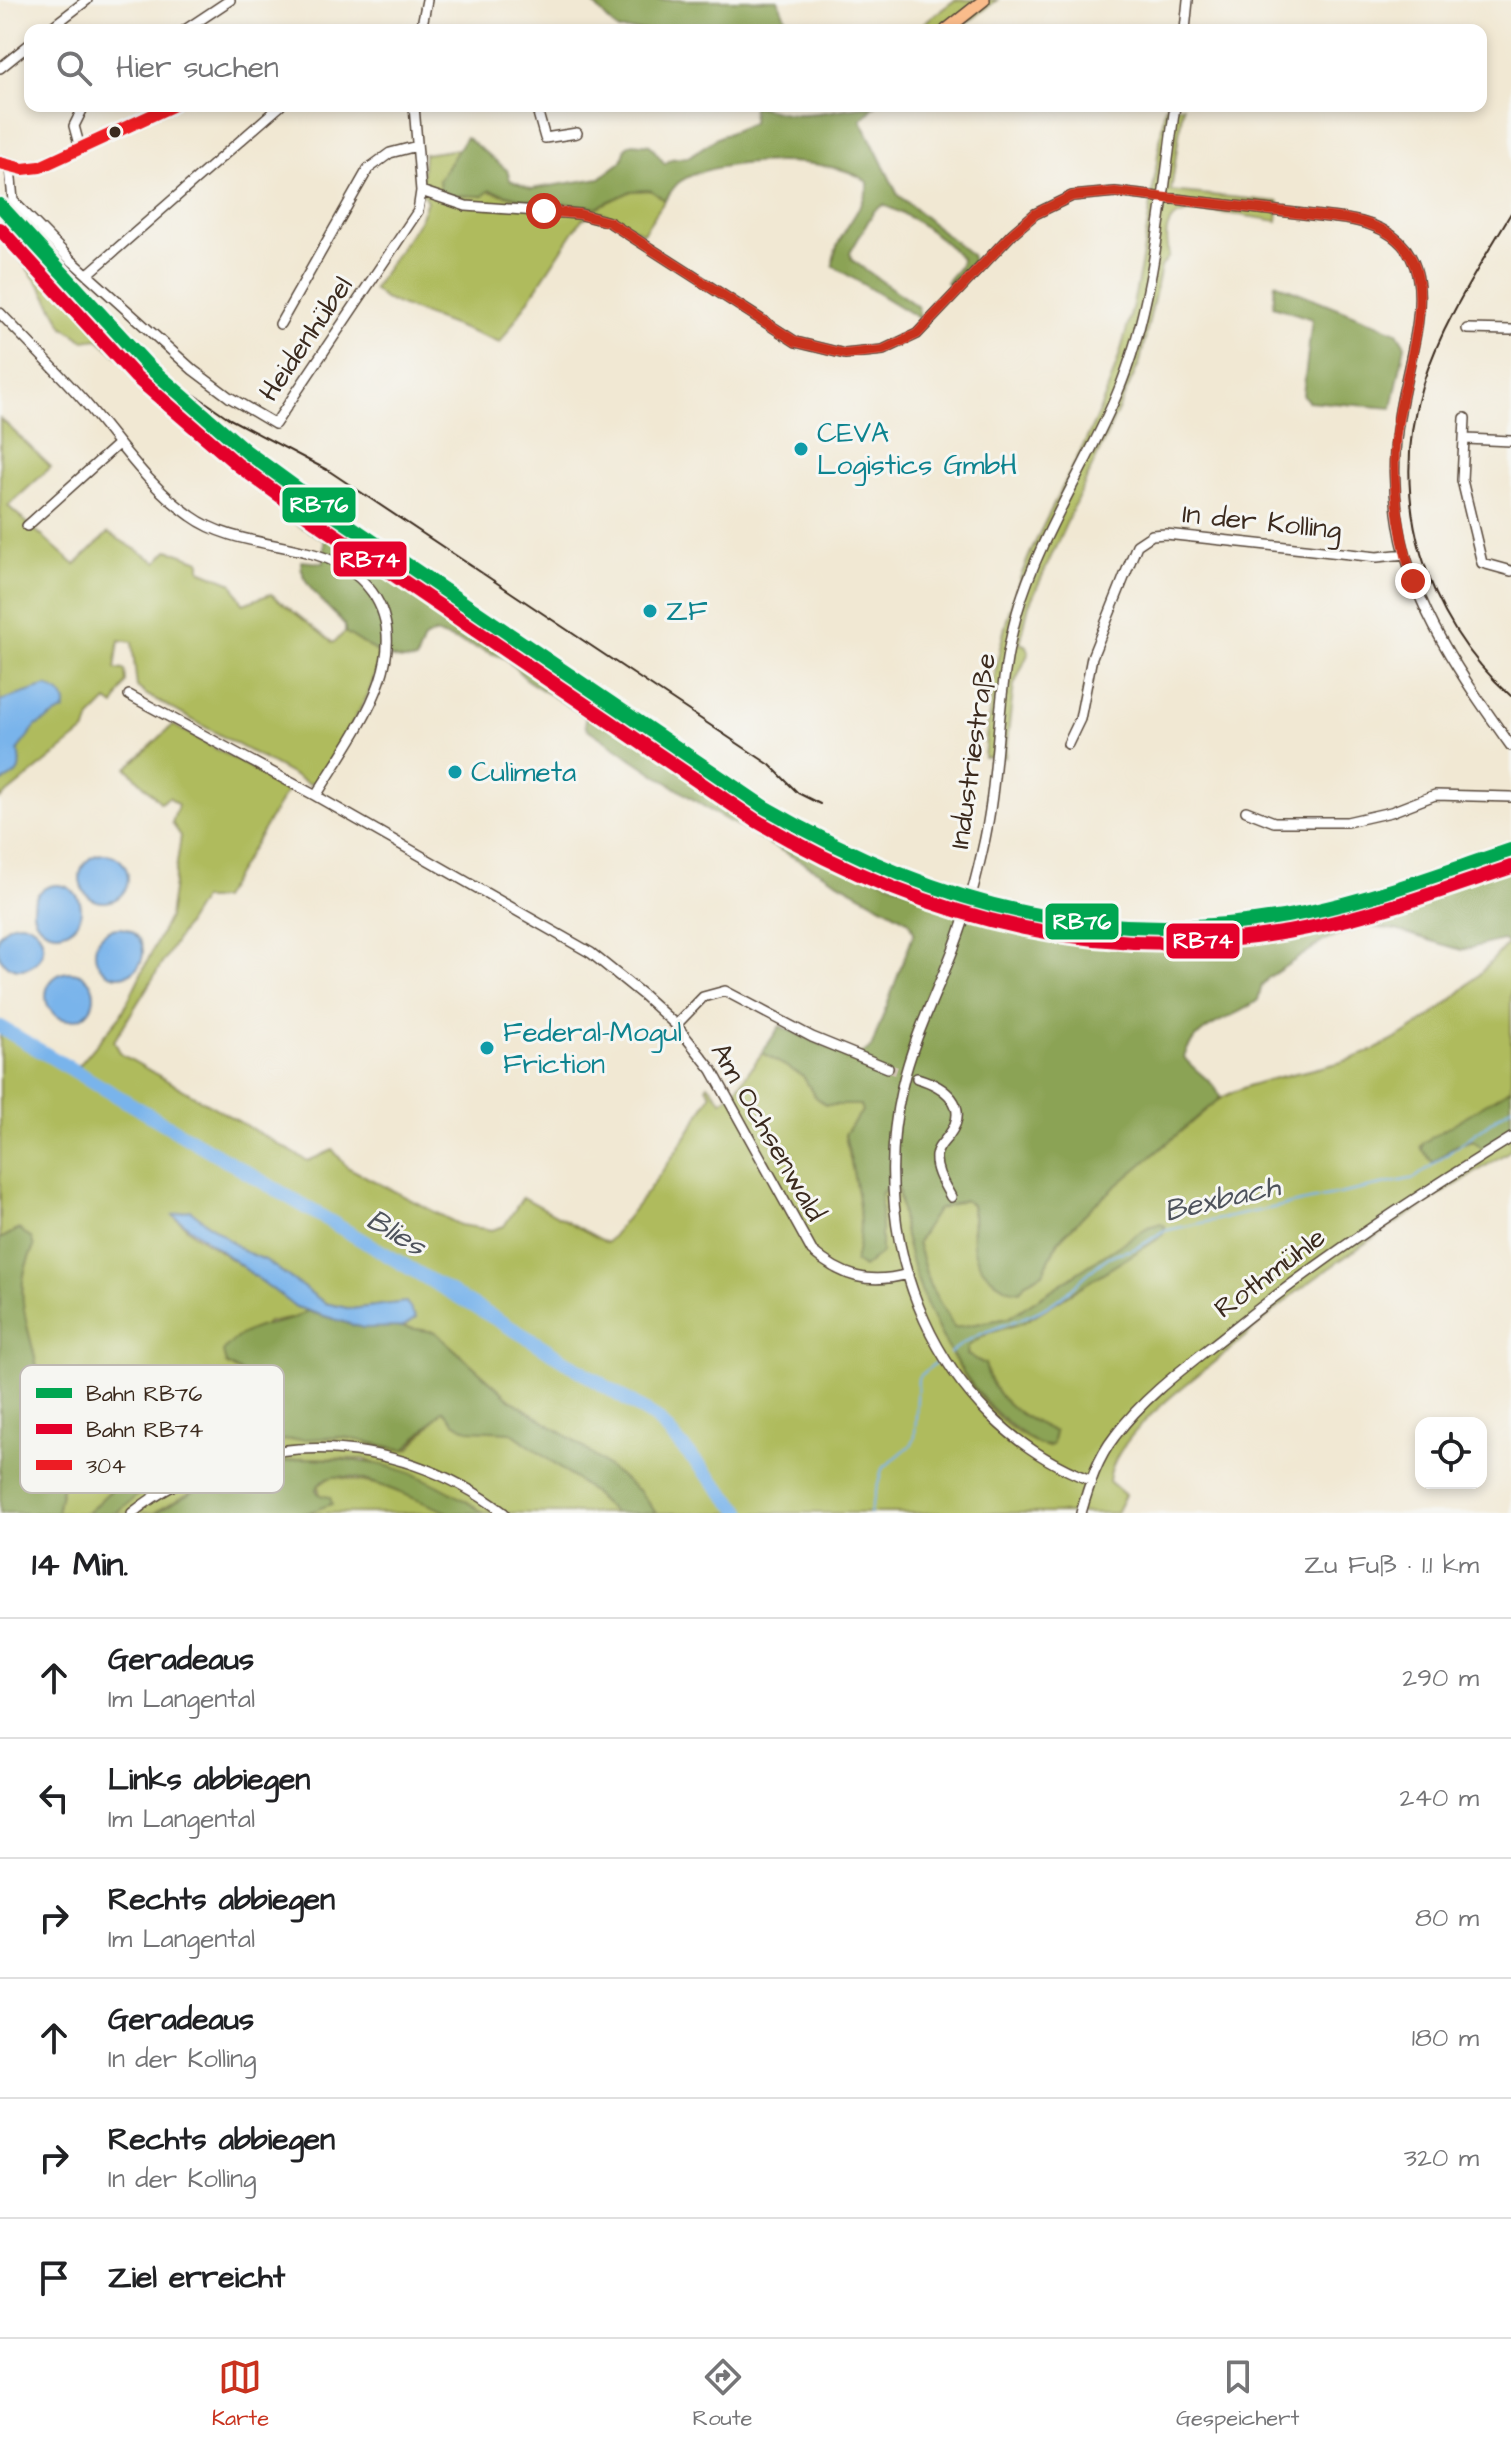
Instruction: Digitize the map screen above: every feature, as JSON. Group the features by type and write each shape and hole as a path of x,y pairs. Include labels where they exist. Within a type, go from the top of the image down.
{"main road":[{"path":"954,24 984,0"},
{"path":"5,165 40,167 159,112"}],"street":[{"path":"56,24 87,0"},
{"path":"194,24 230,0"},
{"path":"422,24 427,0"},
{"path":"1186,24 1188,0"},
{"path":"0,68 24,49"},
{"path":"80,148 74,126 81,112"},
{"path":"88,274 273,112"},
{"name":"Heidenhübel","path":"5,165 13,201 88,274 193,370 229,397 275,424 413,220 421,191 414,112"},
{"path":"538,112 545,138 577,133"},
{"name":"Industriestraße","path":"1090,1480 1033,1454 985,1412 944,1358 921,1312 908,1274 897,1229 892,1183 898,1109 912,1053 962,921 986,834 1003,682 1018,611 1045,543 1126,370 1145,295 1174,112"},
{"path":"280,324 368,169 390,153 417,146"},
{"path":"421,191 466,206 579,214 609,222 796,342 845,354 883,350 917,334 1013,233 1052,204 1092,192 1162,197 1364,222 1389,233 1407,250 1421,286 1396,440 1394,479 1405,554 1436,629 1511,746"},
{"path":"0,313 83,400 117,445 161,493 195,520 237,537 336,561 368,586 386,624 387,659 379,681 316,796"},
{"path":"1467,329 1511,330"},
{"path":"1465,418 1462,466 1465,500 1482,563 1511,571"},
{"path":"1466,439 1511,441"},
{"path":"27,526 117,445"},
{"name":"In der Kolling","path":"1068,744 1080,719 1092,657 1137,545 1143,539 1166,534 1377,557 1405,554"},
{"name":"Am Ochsenwald","path":"129,695 316,796 591,953 676,1025 718,1080 751,1135 780,1198 812,1251 832,1268 850,1276 873,1281 908,1274"},
{"path":"1246,811 1274,822 1347,822 1374,817 1435,795 1511,797"},
{"path":"676,1025 703,997 725,991 812,1037 888,1068"},
{"path":"917,1078 949,1091 956,1103 956,1124 937,1150 935,1160 951,1197"},
{"name":"Rothmühle","path":"1081,1513 1090,1480 1113,1438 1132,1415 1182,1369 1355,1236 1511,1138"},
{"path":"284,1451 326,1447 385,1454 440,1472 504,1513"},
{"path":"132,1513 162,1493"}],"green space":[{"path":"590,0 778,0 788,24 612,24"},
{"path":"955,0 997,0 966,24 922,24"},
{"path":"753,112 869,112 861,120 898,195 971,255 973,261 951,286 946,282 960,266 961,258 953,250 925,227 894,209 883,205 874,211 850,253 852,260 918,307 920,319 833,266 838,244 866,194 868,183 831,167 804,163 747,163 721,167 681,181 665,200 650,190 631,191 597,207 522,199 490,190 483,196 452,195 440,191 439,180 466,137 507,170 510,180 531,189 600,178 622,161 626,147 633,143 650,145 665,164 671,159 688,157 717,138 752,123"},
{"path":"1164,112 1182,112 1171,191 1279,202 1277,221 1206,212 1180,215 1169,224 1166,238 1169,256 1161,267 1140,362 1029,605 1020,643 1027,646 1029,652 1014,685 1005,757 984,757 990,705 1011,605 1039,535 1109,386 1130,318"},
{"path":"459,149 439,180 522,199 597,207 631,191 650,190 665,200 643,233 600,211 582,219 500,343 384,299 373,289 420,219 427,201 421,191 424,154"},
{"path":"12,230 130,360 126,363 98,339 84,341 64,327 43,290 12,248"},
{"path":"1275,283 1397,332 1405,345 1392,408 1308,401 1303,395 1312,319 1273,306"},
{"path":"0,418 51,467 8,506 75,565 108,533 157,562 168,550 200,561 200,570 232,583 243,604 271,594 333,643 345,632 382,655 368,695 321,779 309,784 147,695 137,687 132,642 119,640 115,669 125,670 126,682 114,706 107,701 90,718 86,730 0,799"},
{"path":"265,478 760,814 820,849 882,879 947,903 1014,921 1081,933 1150,937 1220,935 1317,919 1511,860 1511,946 1503,940 1461,950 1396,930 1362,926 1324,941 1268,978 1262,985 1258,1000 1206,1029 1189,1046 1184,1057 1214,1087 1220,1098 1094,1205 1058,1241 1043,1273 1026,1282 1020,1291 996,1282 978,1261 973,1244 972,1205 964,1200 937,1210 917,1242 929,1284 954,1328 1008,1318 1148,1227 1161,1223 1165,1226 1163,1234 1156,1240 1022,1323 988,1333 968,1346 967,1355 985,1364 1002,1398 1020,1414 1055,1432 1052,1445 1039,1444 999,1415 980,1395 947,1346 933,1319 913,1265 895,1179 881,1194 881,1253 863,1268 855,1262 859,1213 845,1134 862,1111 860,1105 825,1105 815,1096 803,1076 762,1053 780,1026 853,1059 871,1048 914,932 909,921 712,812 586,728 585,716 528,681 505,658 435,633 424,639 416,660 397,659 345,632 345,625 317,596 302,570 301,561 324,563 324,540 295,523 289,510 263,482"},
{"path":"173,725 288,789 221,899 202,899 114,1041 121,1054 308,1161 333,1150 347,1167 460,1225 492,1230 504,1226 523,1197 607,1243 687,1134 711,1094 706,1087 708,1084 722,1101 737,1088 762,1053 803,1076 815,1096 825,1104 860,1105 863,1110 845,1135 860,1213 856,1262 881,1253 881,1194 894,1179 905,1237 916,1272 957,1363 997,1416 1021,1435 1048,1447 1055,1432 1020,1414 1002,1398 985,1364 967,1355 968,1346 988,1333 1022,1323 1156,1240 1148,1228 1008,1318 954,1328 929,1284 917,1242 937,1209 965,1200 972,1205 973,1245 1026,1282 1042,1271 1060,1239 1082,1216 1203,1110 1256,1083 1351,1059 1395,1039 1455,997 1506,945 1511,946 1511,1088 1421,1146 1433,1163 1456,1145 1474,1140 1483,1149 1511,1132 1511,1150 1382,1232 1306,1285 1157,1409 1124,1445 1114,1463 1109,1481 1125,1495 1116,1513 656,1513 640,1492 576,1442 511,1400 435,1332 402,1327 416,1318 406,1302 351,1309 325,1303 265,1260 243,1251 190,1210 174,1216 194,1234 307,1311 297,1318 268,1322 228,1365 36,1365 23,1302 26,1267 34,1247 31,1239 19,1230 0,1239 0,1021 77,1068 121,1015 169,917 181,836 172,823 178,805 169,797 161,803 127,768"},
{"path":"1511,1088 1511,1132 1483,1149 1473,1140 1456,1145 1433,1163 1422,1149 1423,1143"},
{"path":"19,1229 31,1238 34,1247 26,1266 23,1302 36,1365 20,1365 20,1493 61,1493 57,1513 0,1513 0,1239"},
{"path":"307,1311 363,1328 402,1327 435,1332 511,1400 576,1442 640,1492 656,1513 614,1513 591,1491 511,1432 468,1430 454,1422 443,1410 405,1450 343,1437 284,1440 284,1365 228,1365 223,1352 243,1334"},
{"path":"443,1410 454,1422 511,1432 591,1491 614,1513 484,1513 466,1501 364,1459 304,1458 284,1462 284,1438 343,1437 392,1449 409,1449"},
{"path":"304,1458 356,1461 399,1469 439,1486 484,1513 453,1513 380,1485 340,1476 325,1480 316,1490 320,1495 330,1497 332,1504 307,1513 154,1513 191,1493 284,1493 284,1462"},
{"path":"332,1476 380,1485 453,1513 307,1513 320,1495 318,1486"},
{"path":"61,1493 108,1493 87,1513 57,1513"},
{"path":"108,1493 140,1493 115,1513 87,1513"},
{"path":"191,1493 154,1513 115,1513 138,1494"}],"water":[{"path":"47,686 66,702 64,710 36,726 18,749 18,770 0,783 0,701"},
{"path":"104,854 121,861 128,878 121,895 104,902 87,895 80,878 87,861"},
{"path":"57,885 74,892 81,909 74,926 57,933 40,926 33,909 40,892"},
{"path":"11,925 29,925 41,937 41,955 29,967 11,967 -1,955 -1,937"},
{"path":"119,928 136,935 143,952 136,969 119,976 102,969 95,952 102,935"},
{"path":"70,972 87,979 94,996 87,1013 70,1020 53,1013 46,996 53,979"},
{"path":"190,1210 243,1251 265,1260 325,1303 351,1309 406,1302 416,1318 402,1327 363,1328 296,1307 173,1215"}],"waterway":[{"name":"Blies","path":"0,1027 535,1342 657,1419 742,1513"},
{"name":"Bexbach","path":"950,1353 982,1334 1048,1306 1106,1259 1139,1247 1163,1231 1415,1178 1511,1107"},
{"name":"Bexbach","path":"870,1513 882,1469 912,1444 918,1378 936,1362"}],"tunnel":[{"path":"888,1068 917,1078"}],"railway":[{"path":"1511,213 1462,297 1430,363 1412,428 1409,470 1412,513 1421,554 1436,593 1456,631 1481,665 1511,696"},
{"path":"118,336 149,363 230,419 329,471 770,765 798,793 820,804"}],"rail line":[{"name":"RB76","path":"0,205 148,366 247,452 325,509 764,807 829,842 895,872 960,895 1026,913 1094,923 1163,927 1235,923 1309,912 1386,892 1511,850"},
{"name":"RB74","path":"0,229 136,377 238,465 316,522 755,820 821,856 887,886 955,910 1024,928 1094,939 1165,943 1238,939 1313,927 1388,908 1511,867"}],"transit line":[{"name":"304","path":"0,163 23,169 40,167 159,112"}],"place":[{"name":"CEVA Logistics GmbH","path":"801,449"},
{"name":"ZF","path":"650,611"},
{"name":"Culimeta","path":"455,772"},
{"name":"Federal-Mogul Friction","path":"487,1048"}],"route":[{"path":"544,211 579,214 609,222 796,342 828,353 845,354 883,350 917,334 932,322 1013,233 1035,214 1072,196 1115,192 1346,219 1376,226 1400,240 1414,262 1421,286 1399,415 1394,479 1399,526 1413,581"}]}
